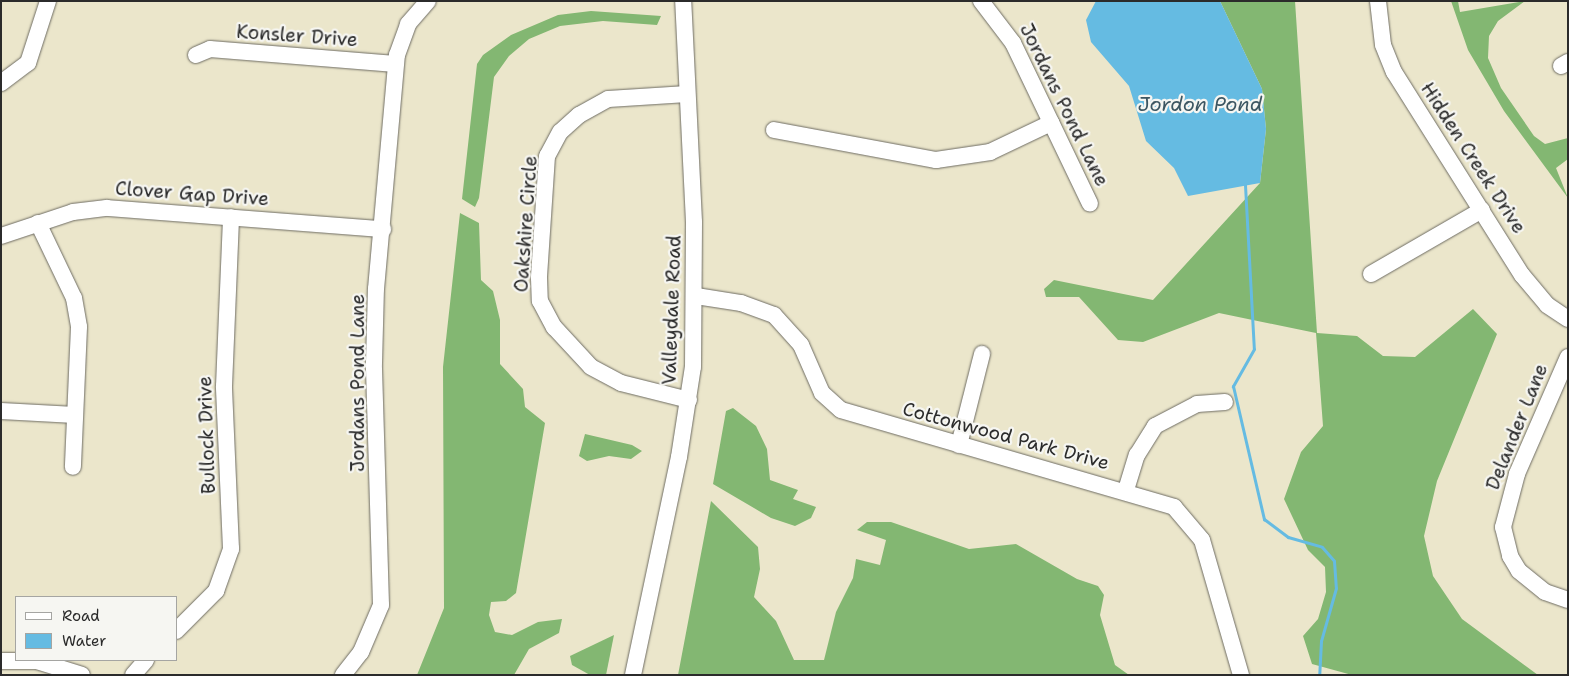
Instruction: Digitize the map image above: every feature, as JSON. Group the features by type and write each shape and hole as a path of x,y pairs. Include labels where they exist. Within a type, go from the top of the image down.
{"street":[{"path":"1,83 28,64 48,1"},
{"name":"Jordans Pond Lane","path":"343,675 362,652 381,605 374,362 383,229 396,64 408,24 428,1"},
{"name":"Valleydale Road","path":"633,675 689,400 696,296 683,1"},
{"name":"Hidden Creek Drive","path":"1378,1 1383,46 1394,72 1536,294 1568,319"},
{"name":"Jordans Pond Lane","path":"988,3 1013,43 1090,204"},
{"name":"Konsler Drive","path":"196,55 210,50 396,64"},
{"name":"Oakshire Circle","path":"687,94 608,99 579,115 560,132 547,156 539,278 540,301 554,327 591,367 621,382 689,400"},
{"path":"774,130 936,160 984,154 1051,123"},
{"name":"Clover Gap Drive","path":"1,236 73,212 107,208 383,229"},
{"path":"1371,274 1482,210"},
{"name":"Bullock Drive","path":"178,629 216,591 231,549 224,386 231,217"},
{"path":"38,223 74,298 79,328 73,467"},
{"name":"Cottonwood Park Drive","path":"696,296 755,306 774,315 801,345 822,393 841,410 959,445 1126,490 1174,507 1198,531 1241,675"},
{"path":"959,445 982,354"},
{"name":"Delander Lane","path":"1568,357 1517,474 1503,527 1510,556 1519,571 1545,592 1568,600"},
{"path":"1126,490 1137,455 1155,426 1190,406 1225,402"},
{"path":"1,411 75,415"},
{"path":"1,660 15,660"},
{"path":"37,661 82,675"},
{"path":"133,675 145,661"}],"green space":[{"path":"1220,1 1295,1 1317,333 1357,336 1383,356 1415,357 1473,309 1497,334 1437,481 1424,536 1433,576 1462,619 1538,675 1352,675 1312,664 1303,636 1318,619 1326,592 1325,567 1308,550 1284,499 1301,452 1323,426 1316,333 1219,313 1143,342 1118,340 1079,297 1046,297 1044,289 1054,280 1153,300 1260,183 1266,129 1262,89"},
{"path":"1451,1 1458,1 1460,12 1525,1 1498,21 1489,36 1488,58 1501,88 1534,136 1545,144 1568,138 1568,159 1556,168 1568,198 1504,111 1468,50"},
{"path":"591,11 661,16 657,25 603,21 560,26 529,39 509,56 494,77 479,198 475,207 462,199 477,64 483,55 511,35 558,15"},
{"path":"460,213 479,223 481,280 493,291 500,320 500,364 523,389 525,407 545,423 516,593 506,601 491,602 489,615 495,632 512,635 538,622 562,619 559,633 529,649 514,675 417,675 444,608 443,367"},
{"path":"733,408 756,426 767,449 770,480 798,490 793,499 816,507 811,518 795,526 771,518 713,484 726,411"},
{"path":"585,434 632,445 642,451 631,459 609,456 587,461 579,456"},
{"path":"711,501 758,547 760,569 754,597 776,621 794,660 824,660 836,612 853,578 856,559 880,565 886,540 857,530 867,522 891,522 969,549 1016,544 1077,579 1098,586 1104,595 1100,615 1115,665 1129,675 678,675"},
{"path":"614,635 606,675 590,675 572,665 570,656"}],"water":[{"name":"Jordon Pond","path":"1096,1 1220,1 1262,89 1266,129 1260,183 1188,196 1174,168 1146,141 1129,86 1091,42 1086,20"}],"waterway":[{"path":"1245,185 1254,349 1233,386 1264,519 1288,537 1322,547 1334,561 1336,588 1321,641 1319,675"}]}
